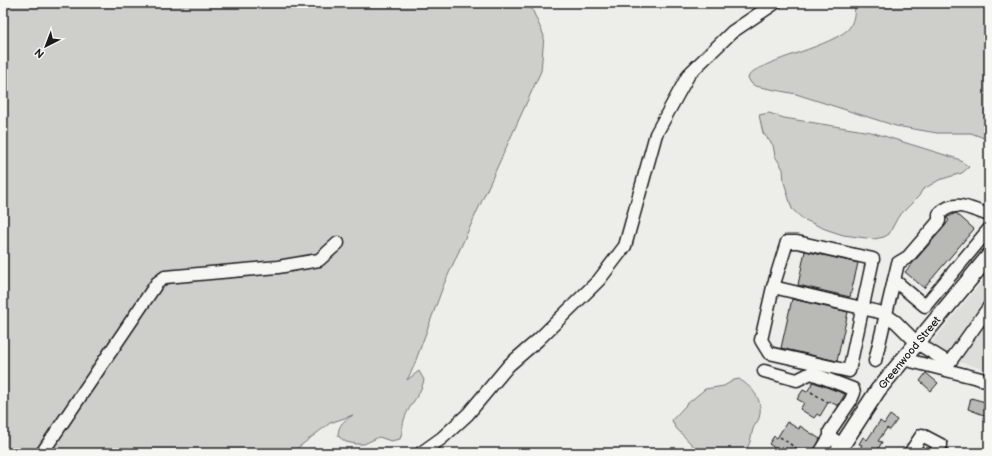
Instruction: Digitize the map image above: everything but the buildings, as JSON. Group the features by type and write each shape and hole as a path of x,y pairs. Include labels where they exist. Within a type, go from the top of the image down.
{"main road":[{"name":"Greenwood Street","path":"836,445 903,359 989,256"}],"street":[{"path":"421,453 442,438 468,414 509,365 538,340 599,280 625,246 656,134 689,74 732,32 775,3"},
{"path":"875,361 887,316 898,263 908,257 934,227 939,221 940,214 946,207 958,205 989,215"},
{"path":"894,280 925,306 989,229"},
{"path":"787,242 797,242 873,259 849,372 769,353 761,340 774,287 787,242"},
{"path":"42,453 157,283 165,277 278,266 319,260 338,243"},
{"path":"774,287 862,308 887,316 896,322 917,343 949,363 989,373"},
{"path":"949,363 989,307"},
{"path":"903,359 989,381"},
{"path":"764,371 797,380 812,373 853,389 853,396 830,431 836,445 820,453"},
{"path":"910,453 922,435 941,444 935,453"}],"path":[{"path":"811,392 829,404"},
{"path":"780,437 803,453"}],"shaded area":[{"path":"3,3 515,3 532,9 544,36 541,71 444,284 413,368 407,380 419,371 424,380 423,385 405,417 400,439 391,441 379,437 364,444 346,442 338,436 339,428 353,415 330,423 291,453 3,453"},
{"path":"855,3 989,3 989,140 971,133 937,133 896,126 796,94 755,86 751,83 748,78 750,74 756,70 822,44 844,33 850,27"},
{"path":"769,113 784,118 871,132 958,159 969,167 962,173 939,180 922,190 919,196 898,217 889,234 884,237 874,239 843,235 803,219 792,209 784,182 783,169 775,156 773,145 763,133 759,115"},
{"path":"989,273 989,370 923,353"},
{"path":"739,379 753,391 759,400 760,406 759,418 745,453 700,453 675,427 672,420 687,404 705,389 724,386 734,380"}]}
